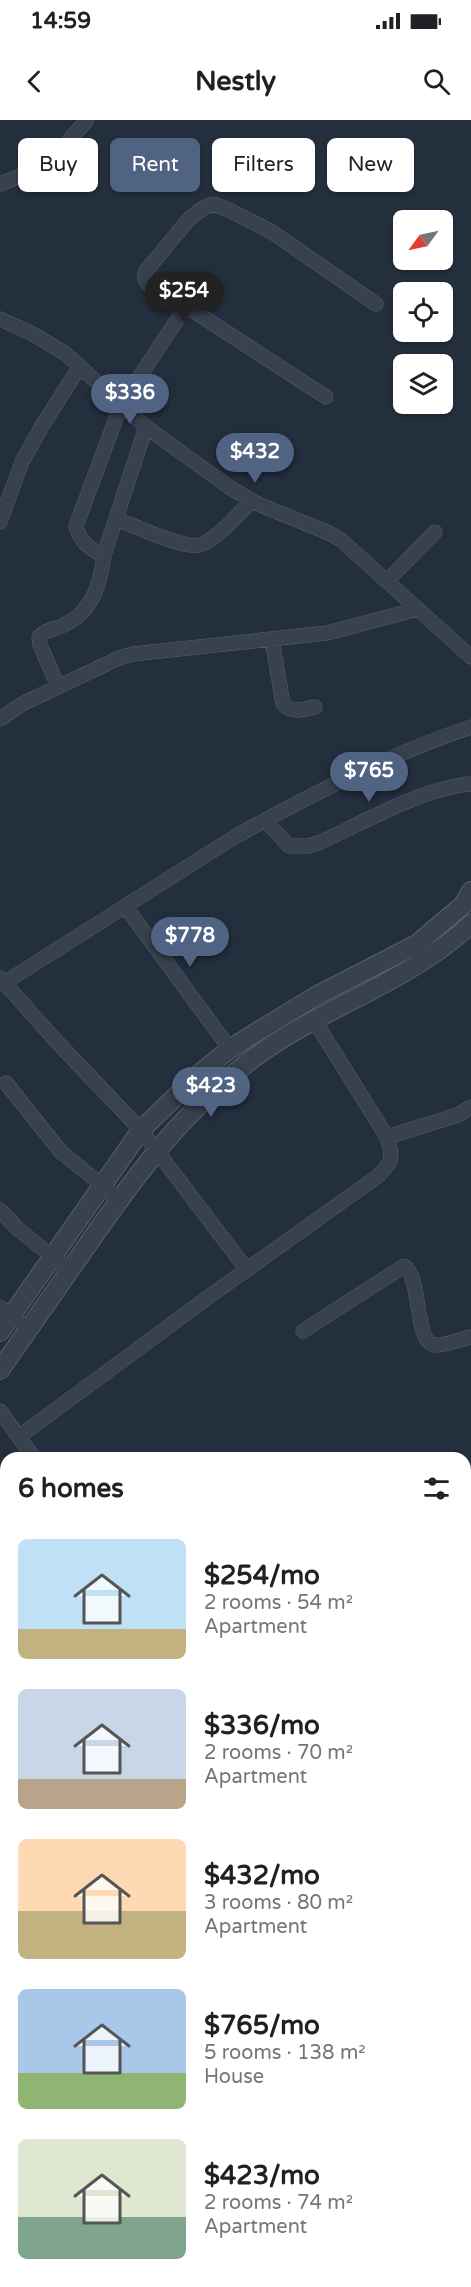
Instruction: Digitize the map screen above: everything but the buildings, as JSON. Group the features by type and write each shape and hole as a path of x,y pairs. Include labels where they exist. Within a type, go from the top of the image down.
{"street":[{"path":"0,184 30,171 58,153 87,120"},
{"path":"326,397 148,284 145,272 189,219 203,208 213,204 272,232 376,304"},
{"path":"104,555 82,541 76,526 121,405 186,306"},
{"path":"0,320 33,334 66,354 146,427 181,454 252,501 335,536 471,657"},
{"path":"0,522 22,462 80,366"},
{"path":"58,686 40,645 39,637 43,632 67,623 94,599 104,555 146,427"},
{"path":"116,519 182,544 200,545 220,531 252,501"},
{"path":"387,581 435,532"},
{"path":"0,719 22,704 105,663 133,654 336,632 418,609"},
{"path":"272,639 283,704 295,711 315,707"},
{"path":"247,1270 141,1130 2,981 265,820 348,778 471,727"},
{"path":"265,820 289,846 308,846 424,795 457,785 471,784"},
{"path":"0,1332 6,1312 52,1258 141,1130 200,1072 230,1049 316,996 417,944 455,913 470,895"},
{"path":"125,906 230,1049"},
{"path":"0,1370 119,1199 157,1149 203,1100 263,1051 314,1020 424,962 454,941 471,924"},
{"path":"20,1436 378,1176 389,1165 392,1154 387,1137 314,1020"},
{"path":"6,1083 62,1152 119,1199"},
{"path":"387,1137 458,1115 471,1107"},
{"path":"0,1210 52,1258 70,1271"},
{"path":"303,1331 405,1266 411,1274 423,1332 428,1342 435,1345 471,1336"},
{"path":"6,1312 29,1329"},
{"path":"0,1411 30,1452"}]}
